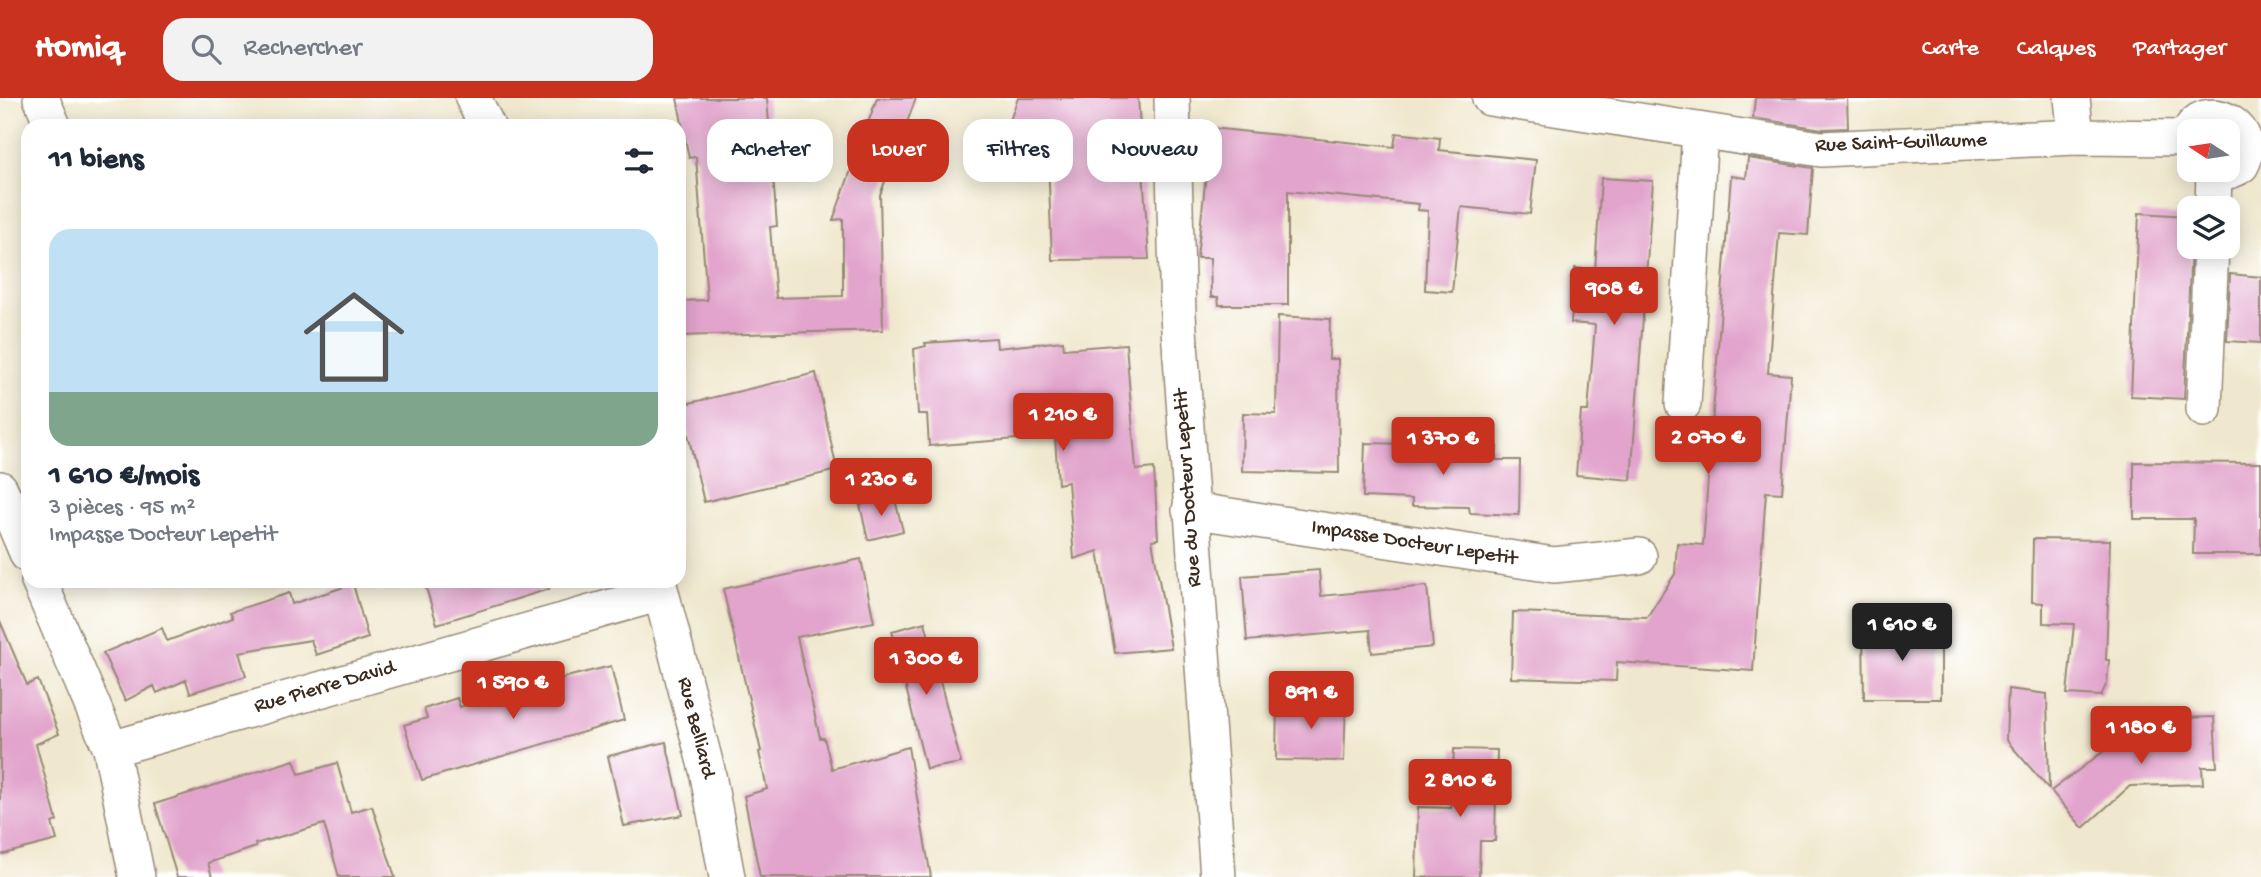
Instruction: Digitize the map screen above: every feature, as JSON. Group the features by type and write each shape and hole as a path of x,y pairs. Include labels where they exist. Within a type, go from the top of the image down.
{"street":[{"path":"41,98 50,119"},
{"path":"473,98 484,119"},
{"name":"Rue du Docteur Lepetit","path":"1172,98 1178,315 1218,877"},
{"name":"Rue Saint-Guillaume","path":"1490,98 1821,149 2076,137 2177,137"},
{"path":"2072,98 2076,137"},
{"path":"2196,119 2213,107 2252,109 2254,145 2240,161"},
{"path":"1683,404 1700,131"},
{"path":"2204,410 2210,259"},
{"path":"0,489 21,538"},
{"name":"Impasse Docteur Lepetit","path":"1190,510 1553,565 1639,556"},
{"path":"42,588 111,749 137,877"},
{"name":"Rue Pierre David","path":"111,749 656,588"},
{"name":"Rue Belliard","path":"659,588 707,770 727,877"}],"building":[{"path":"677,98 767,98 769,119 707,119 707,182 774,182 777,226 770,227 776,298 843,296 843,219 833,220 847,181 885,182 880,195 883,330 686,336 686,301 707,300 696,157 689,158 686,119 681,119"},
{"path":"877,98 916,98 908,119 869,119"},
{"path":"1018,98 1138,98 1139,119 1087,119 1087,182 1144,182 1149,259 1052,260 1049,182 1073,182 1073,119 1011,119"},
{"path":"1755,98 1847,98 1848,128 1822,129 1753,118"},
{"path":"1222,129 1394,147 1396,133 1440,138 1439,150 1536,160 1530,214 1461,207 1452,292 1425,290 1428,211 1418,210 1419,204 1288,191 1288,305 1219,305 1218,297 1211,297 1210,258 1197,258 1205,182 1222,182"},
{"path":"1748,158 1813,168 1808,235 1779,233 1768,373 1791,375 1782,493 1766,492 1753,671 1617,662 1616,681 1511,678 1513,612 1647,617 1675,574 1677,543 1703,545 1731,176 1746,178"},
{"path":"1601,178 1653,181 1631,480 1576,475 1581,411 1588,411 1595,325 1571,323 1575,268 1595,270"},
{"path":"2139,213 2177,215 2177,259 2190,259 2184,399 2131,396"},
{"path":"2230,274 2261,277 2261,343 2227,341"},
{"path":"1278,316 1330,319 1329,359 1338,359 1339,473 1242,471 1243,413 1276,414"},
{"path":"996,338 997,348 1063,341 1064,349 1126,344 1136,470 1154,468 1158,539 1152,540 1171,648 1115,653 1098,551 1074,559 1068,482 1058,484 1055,436 929,446 927,414 918,414 914,349 926,346 925,343"},
{"path":"816,373 837,470 704,502 686,426 686,404"},
{"path":"1365,443 1497,446 1496,460 1520,460 1519,515 1470,513 1469,507 1412,506 1412,499 1363,497"},
{"path":"2134,462 2261,463 2261,554 2193,554 2194,519 2134,519"},
{"path":"894,496 903,531 868,540 860,505"},
{"path":"2033,539 2110,540 2106,660 2109,660 2107,683 2101,696 2067,694 2074,624 2043,623 2043,603 2032,602"},
{"path":"861,559 874,622 797,637 820,738 824,738 832,769 908,747 931,877 760,877 744,796 767,789 759,752 761,751 723,589"},
{"path":"1319,570 1321,596 1427,586 1433,647 1372,653 1370,630 1247,641 1242,576"},
{"path":"341,588 354,588 368,638 316,655 311,640 239,652 246,676 190,693 186,680 157,693 154,686 125,701 103,653 162,628 167,641 233,617 230,612 289,593 292,604"},
{"path":"426,588 549,588 549,589 437,624"},
{"path":"0,621 27,685 38,680 59,734 36,744 57,821 52,823 57,840 0,855"},
{"path":"925,622 961,763 926,769 892,631"},
{"path":"1941,627 1941,699 1864,699 1863,628"},
{"path":"611,666 624,720 422,780 404,725 427,718 424,709 457,698 460,707 549,679 550,681"},
{"path":"2008,689 2047,694 2049,789 2006,740"},
{"path":"1277,700 1346,702 1344,761 1276,760"},
{"path":"2214,717 2217,767 2202,767 2203,784 2130,786 2083,828 2051,791 2133,729 2178,728 2178,718"},
{"path":"666,742 683,815 624,826 608,756"},
{"path":"1454,749 1497,750 1495,841 1480,841 1479,877 1416,877 1418,807 1451,808"},
{"path":"294,760 299,774 337,763 351,812 372,806 395,877 339,877 324,824 255,844 256,847 208,863 212,877 177,877 155,804"}]}
